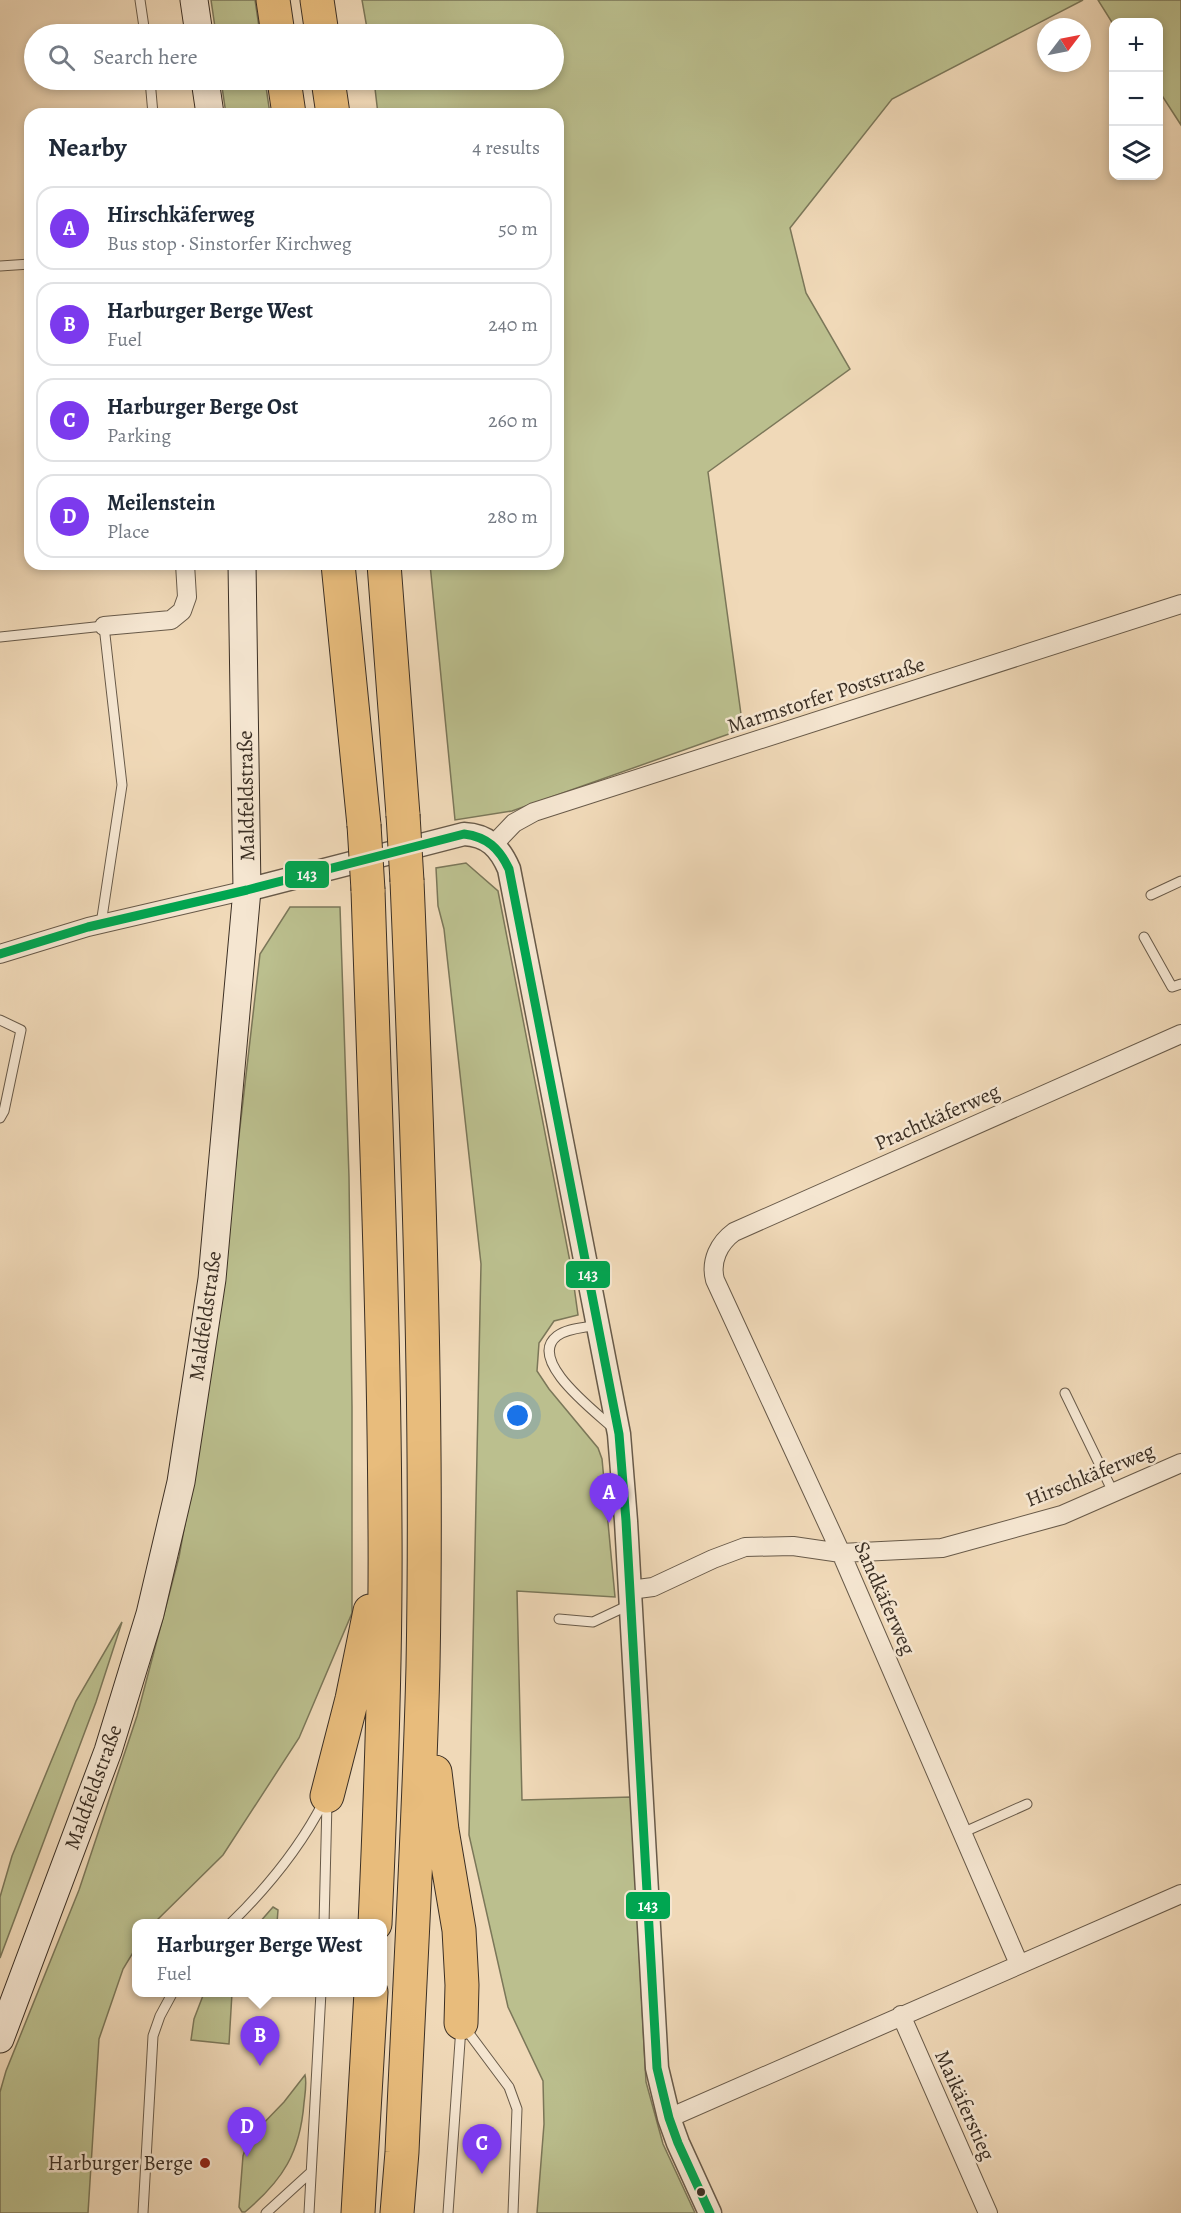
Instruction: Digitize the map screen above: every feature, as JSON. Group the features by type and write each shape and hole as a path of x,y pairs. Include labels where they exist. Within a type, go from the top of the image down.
{"highway":[{"path":"273,0 277,24"},
{"path":"317,0 321,24"},
{"path":"285,90 288,108"},
{"path":"329,90 332,108"},
{"path":"339,570 364,825 379,1202 385,1631 375,1919"},
{"path":"384,570 403,815 420,1196 423,1393 423,1666 404,2104 397,2213"},
{"path":"327,1796 354,1688 385,1530"},
{"path":"423,1666 442,1830 459,1930 462,1984 461,2024"},
{"path":"358,2213 371,1997"}],"main road":[{"path":"194,0 198,24"},
{"path":"206,90 209,108"},
{"name":"Maldfeldstraße","path":"0,2039 108,1752 150,1614 181,1482 212,1279 247,890 242,570"}],"street":[{"path":"104,626 171,620 182,611 187,597 185,570"},
{"name":"Marmstorfer Poststraße","path":"498,849 514,823 534,812 1181,604"},
{"path":"0,954 101,924 247,890 464,834 481,836 498,849 509,869 619,1434 631,1597 657,2068 669,2118 678,2143 710,2213"},
{"name":"Prachtkäferweg","path":"718,1251 727,1237 740,1229 1181,1034"},
{"name":"Sandkäferweg","path":"718,1251 713,1267 715,1280 841,1553 1019,1965"},
{"name":"Hirschkäferweg","path":"631,1597 713,1559 745,1548 793,1546 841,1553 942,1548 1062,1515 1181,1462"},
{"path":"669,2118 1181,1894"},
{"name":"Maikäferstieg","path":"901,2016 988,2213"}],"lane":[{"path":"140,0 144,24"},
{"path":"151,90 152,108"},
{"path":"0,267 24,265"},
{"path":"0,637 104,626 122,785 101,924"},
{"path":"1151,895 1181,881"},
{"path":"1144,937 1172,987 1181,984"},
{"path":"0,1020 21,1030 4,1111 0,1118"},
{"path":"597,1325 556,1336 549,1346 549,1358 560,1378 619,1434"},
{"path":"1065,1393 1113,1492"},
{"path":"560,1619 593,1622 631,1597"},
{"path":"234,1919 273,1880 289,1859 314,1822 327,1796"},
{"path":"324,1919 327,1796"},
{"path":"962,1833 1027,1804"},
{"path":"143,2213 153,2036 170,1997"},
{"path":"309,2213 321,1997"},
{"path":"448,2213 461,2024"},
{"path":"461,2024 509,2087 517,2109 513,2213"},
{"path":"266,2213 311,2172"}],"green space":[{"path":"211,0 255,0 259,24 215,24"},
{"path":"362,0 1083,0 1048,18 1037,18 1037,24 892,99 790,228 806,293 850,369 708,472 743,729 512,811 455,820 431,570 564,570 564,108 377,108 375,90 564,90 564,24 366,24"},
{"path":"1098,0 1181,0 1181,125 1163,97 1163,18 1109,18"},
{"path":"222,90 266,90 269,108 225,108"},
{"path":"466,863 498,891 572,1272 578,1315 554,1321 539,1343 537,1371 598,1448 602,1459 615,1597 517,1591 522,1800 631,1797 646,2082 663,2144 695,2213 537,2213 544,2124 543,2081 508,2007 469,1835 481,1264 444,929 438,906 436,868"},
{"path":"290,907 340,907 349,1177 352,1613 299,1738 223,1855 158,1919 132,1919 132,1954 123,1969 99,2039 88,2213 0,2213 0,2092 6,2071 79,1890 137,1716 179,1557 193,1480 222,1283 260,954"},
{"path":"122,1622 96,1702 0,1958 0,1897 12,1856 76,1701"},
{"path":"273,1907 278,1910 277,1919 262,1919"},
{"path":"202,1997 232,1997 229,2044 191,2040 194,2019"},
{"path":"305,2075 306,2089 302,2121 294,2151 270,2188 245,2212 242,2212 239,2207 243,2156 248,2141"}],"transit line":[{"name":"143","path":"0,954 88,927 247,890 464,834 486,841 496,849 509,869 619,1434 657,2068 669,2118 678,2143 710,2213"}],"place":[{"name":"Hirschkäferweg","path":"609,1523"},
{"name":"Harburger Berge West","path":"260,2066"},
{"name":"Meilenstein","path":"247,2157"},
{"name":"Harburger Berge","path":"205,2163"},
{"name":"Harburger Berge Ost","path":"482,2174"}]}
